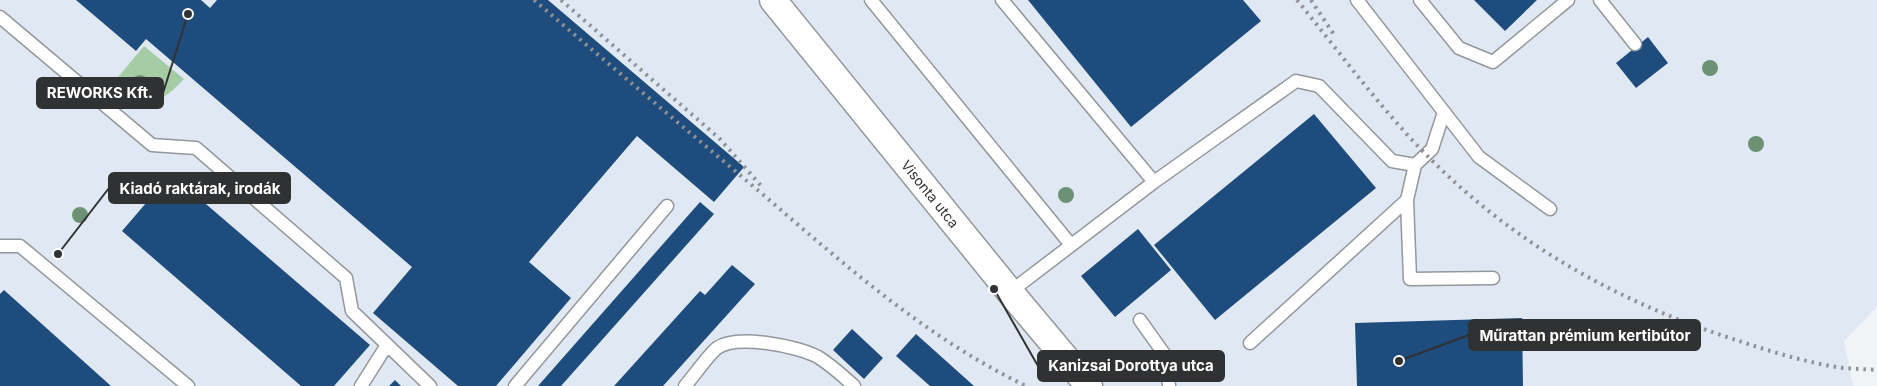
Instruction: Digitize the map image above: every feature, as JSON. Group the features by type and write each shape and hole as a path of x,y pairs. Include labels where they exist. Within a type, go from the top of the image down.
{"street":[{"name":"Visonta utca","path":"773,0 1010,292 1089,386"}],"lane":[{"path":"871,0 1071,245"},
{"path":"1002,0 1154,182"},
{"path":"1357,0 1480,157 1550,210"},
{"path":"1420,0 1459,48 1493,62 1568,0"},
{"path":"1600,0 1635,44"},
{"path":"0,17 152,145 196,148 346,278 352,311 430,386"},
{"path":"1010,292 1154,182 1296,81 1319,86 1392,161 1416,165"},
{"path":"1444,112 1432,149 1416,165 1406,200 1410,279 1492,278"},
{"path":"1250,343 1406,200"},
{"path":"515,386 667,206"},
{"path":"0,246 20,246 188,386"},
{"path":"1140,320 1167,358 1170,386"},
{"path":"685,386 718,347 741,341 769,342 816,356 854,386"},
{"path":"361,386 387,345"}],"shaded area":[{"path":"0,0 1877,0 1877,307 1844,341 1853,386 0,386"}],"green space":[{"path":"144,46 184,79 166,95 157,100 139,103 109,88"}],"building":[{"path":"76,0 201,0 210,8 217,0 548,0 744,167 714,202 637,136 529,262 571,298 496,386 458,386 373,313 412,267 146,39 136,51"},
{"path":"1028,0 1243,0 1261,21 1131,127"},
{"path":"1474,0 1537,0 1505,31"},
{"path":"1648,37 1668,63 1636,88 1616,63"},
{"path":"1314,114 1376,188 1215,320 1154,245"},
{"path":"171,174 370,345 334,386 301,386 122,231"},
{"path":"700,202 714,214 561,386 538,386"},
{"path":"1138,229 1171,270 1115,317 1081,276"},
{"path":"732,265 755,284 663,386 614,386 700,291 705,295"},
{"path":"4,290 111,386 0,386 0,294"},
{"path":"1522,318 1523,386 1357,386 1355,323"},
{"path":"852,329 883,358 864,379 833,350"},
{"path":"916,334 974,386 930,386 896,356"},
{"path":"395,380 401,386 389,386"}],"railway":[{"path":"534,0 890,301 956,347 1026,386"},
{"path":"561,0 720,139 763,188"},
{"path":"1297,0 1369,90 1426,155 1478,203 1546,252 1618,292 1655,310 1694,325 1758,347 1810,362 1841,368 1877,370"},
{"path":"1311,0 1335,36"}],"place":[{"name":"REWORKS Kft.","path":"188,14"},
{"name":"Kiadó raktárak, irodák","path":"58,254"},
{"name":"Kanizsai Dorottya utca","path":"994,289"},
{"name":"Műrattan prémium kertibútor","path":"1399,361"}]}
